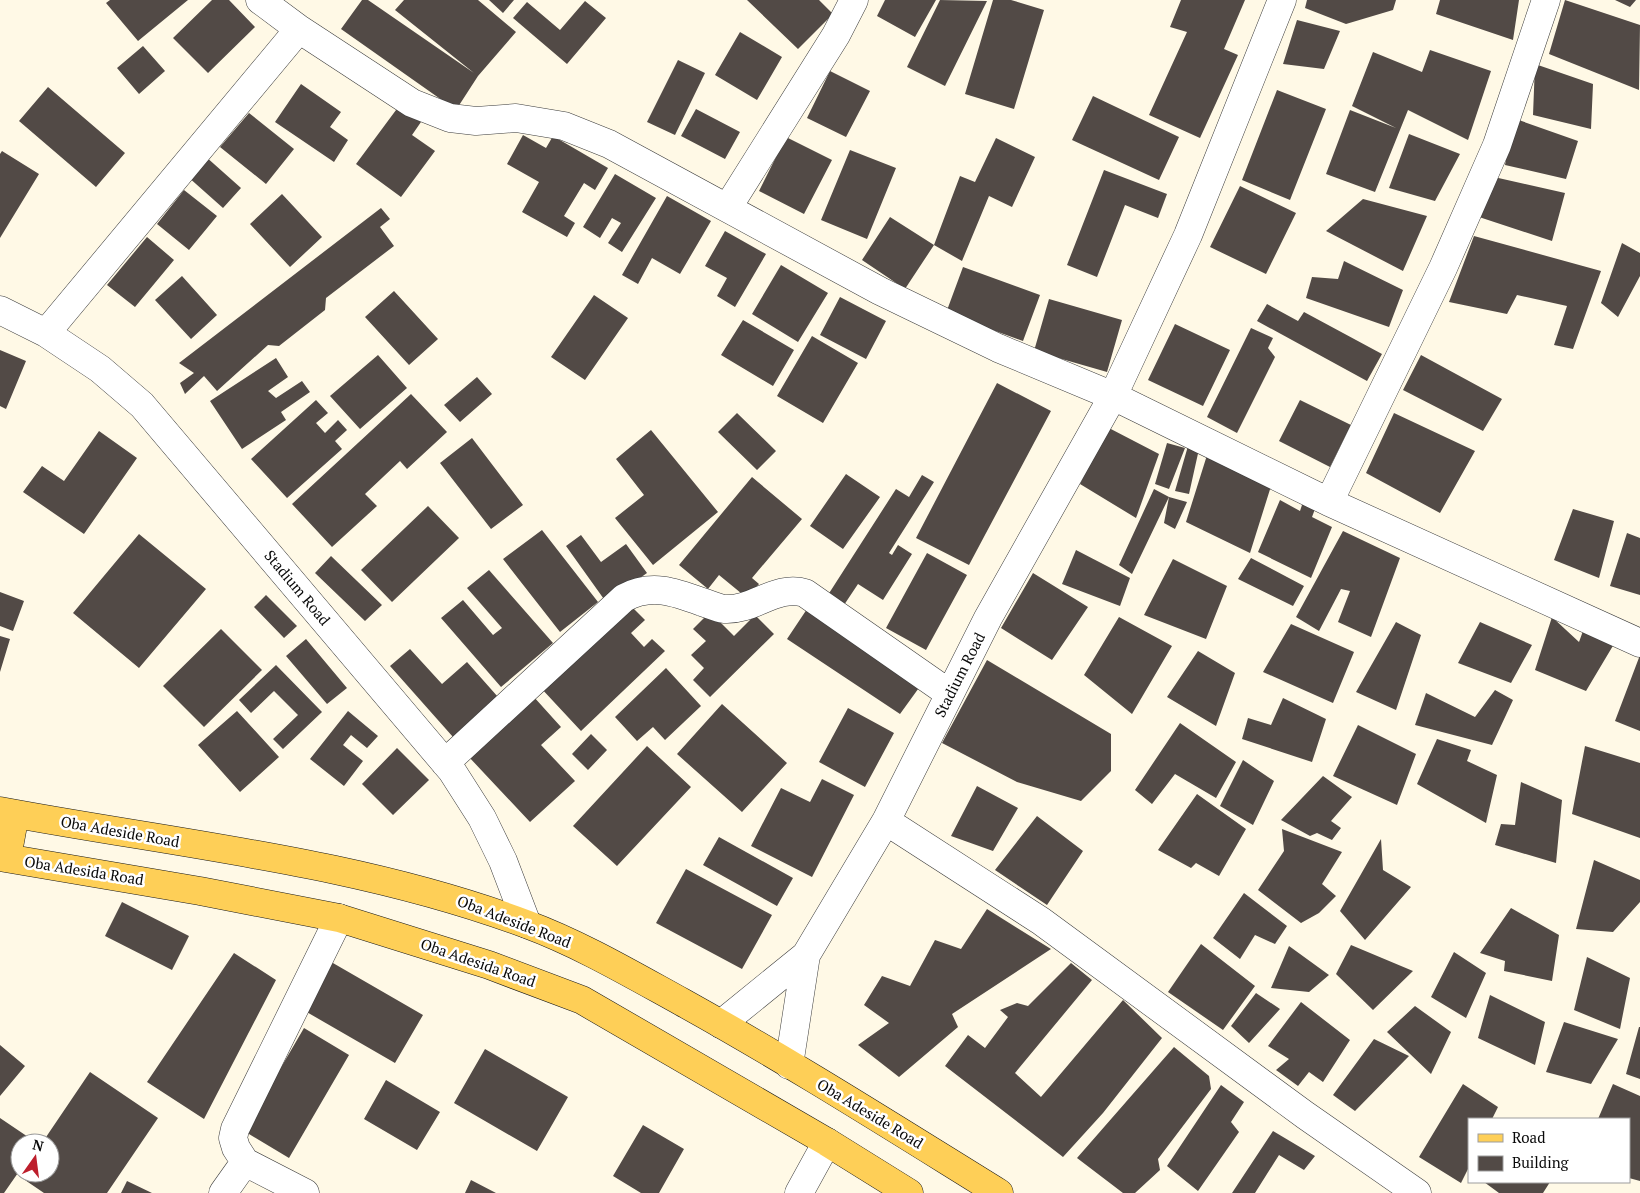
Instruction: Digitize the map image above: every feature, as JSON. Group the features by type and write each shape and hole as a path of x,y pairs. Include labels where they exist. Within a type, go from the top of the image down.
{"main road":[{"name":"Oba Adeside Road","path":"7,813 321,866 442,896 528,924 581,948 721,1024 999,1193"},
{"path":"3,858 7,813"},
{"name":"Oba Adesida Road","path":"3,858 200,890 339,918 489,965 582,1000 827,1142 909,1193"}],"street":[{"path":"260,0 299,29 412,103 450,118 476,121 516,118 564,126 609,144 880,291 998,348 1113,396 1329,502 1640,643"},
{"path":"728,207 836,35 854,0"},
{"name":"Stadium Road","path":"806,955 886,821 988,618 1113,396 1188,235 1282,0"},
{"path":"1329,502 1444,268 1497,145 1546,0"},
{"path":"46,333 299,29"},
{"name":"Stadium Road","path":"0,310 46,333 100,369 142,405 445,763 482,818 503,861 528,924"},
{"path":"445,763 624,598 637,591 651,589 672,591 721,609 746,607 782,591 794,590 805,593 950,694"},
{"path":"886,821 1041,921 1305,1115 1417,1193"},
{"path":"305,1193 245,1162 236,1148 235,1129 339,918"},
{"path":"721,1024 806,955"},
{"path":"789,1065 806,955"},
{"path":"800,1193 827,1142"},
{"path":"223,1193 245,1162"}],"building":[{"path":"110,0 188,0 138,41 106,3"},
{"path":"212,0 229,0 255,27 208,73 173,38"},
{"path":"362,0 368,0 474,73 395,10 404,0 478,0 516,32 478,76 456,110 341,29"},
{"path":"489,0 514,0 503,13"},
{"path":"747,0 819,0 833,14 798,49"},
{"path":"885,0 936,0 915,37 877,16"},
{"path":"940,0 987,1 945,86 907,67"},
{"path":"993,0 1011,0 1044,10 1014,109 965,94"},
{"path":"1181,0 1245,0 1224,49 1238,55 1200,138 1149,115 1187,32 1170,27"},
{"path":"1307,0 1396,0 1393,10 1346,24 1305,8"},
{"path":"1440,0 1519,0 1513,40 1436,14"},
{"path":"1565,0 1640,25 1639,90 1549,54"},
{"path":"1615,0 1636,0 1630,7"},
{"path":"585,1 606,18 567,64 513,18 527,2 560,30"},
{"path":"1297,20 1340,31 1324,69 1283,64"},
{"path":"740,32 782,57 757,100 715,75"},
{"path":"143,46 165,71 139,94 117,68"},
{"path":"1430,50 1491,71 1468,140 1408,110 1375,192 1326,174 1350,110 1396,128 1352,106 1373,52 1422,72"},
{"path":"678,60 705,73 675,135 647,122"},
{"path":"1535,64 1593,84 1591,129 1533,115"},
{"path":"830,71 870,91 846,137 807,118"},
{"path":"301,84 341,112 330,127 348,140 334,162 275,122"},
{"path":"48,87 125,153 96,187 19,121"},
{"path":"1277,90 1326,109 1290,200 1242,180"},
{"path":"1093,96 1179,137 1159,180 1072,140"},
{"path":"399,106 421,122 412,135 435,151 401,197 356,164"},
{"path":"696,109 740,132 725,159 681,136"},
{"path":"249,113 294,149 266,184 220,147"},
{"path":"1513,118 1578,141 1566,179 1505,165"},
{"path":"1409,134 1460,154 1435,201 1389,188"},
{"path":"523,135 546,148 553,136 608,168 595,190 584,183 564,216 575,223 567,237 522,212 539,182 507,164"},
{"path":"786,137 832,160 804,214 759,191"},
{"path":"996,138 1035,157 1012,207 989,196 962,261 934,245 960,176 975,182"},
{"path":"850,150 896,168 867,239 821,220"},
{"path":"2,151 39,174 0,238 0,154"},
{"path":"205,156 241,188 223,208 187,176"},
{"path":"1104,170 1167,194 1158,218 1125,205 1097,277 1067,265"},
{"path":"615,174 656,198 622,252 608,243 621,223 612,218 600,238 583,227"},
{"path":"1494,177 1565,193 1552,241 1479,217"},
{"path":"1240,186 1296,213 1266,274 1210,247"},
{"path":"184,190 217,216 189,250 157,224"},
{"path":"282,194 322,237 290,267 250,224"},
{"path":"667,196 711,221 680,274 652,258 638,284 622,275"},
{"path":"1363,199 1427,216 1403,271 1326,231"},
{"path":"381,208 390,219 380,227 394,246 326,298 325,310 279,346 268,345 217,391 204,376 185,394 180,383 194,373 179,363"},
{"path":"890,217 934,245 905,289 862,260"},
{"path":"725,231 766,254 735,307 717,296 727,278 705,266"},
{"path":"1474,236 1601,271 1573,349 1554,345 1567,306 1517,295 1507,314 1449,302"},
{"path":"147,237 174,260 135,307 107,285"},
{"path":"1622,243 1640,253 1640,276 1618,317 1601,303"},
{"path":"1344,261 1403,290 1389,327 1306,298 1312,277 1338,279"},
{"path":"781,265 828,293 798,342 752,314"},
{"path":"963,267 1040,295 1023,341 946,313"},
{"path":"182,276 217,315 191,339 155,300"},
{"path":"394,291 438,339 409,365 365,317"},
{"path":"594,295 628,318 585,380 551,357"},
{"path":"840,297 886,321 866,359 820,335"},
{"path":"1049,299 1122,320 1107,372 1034,351"},
{"path":"1267,304 1298,321 1304,312 1382,354 1367,381 1257,321"},
{"path":"743,320 794,350 773,386 721,355"},
{"path":"1175,324 1230,350 1203,406 1148,380"},
{"path":"1251,328 1273,338 1268,348 1275,357 1237,433 1207,417"},
{"path":"812,336 858,363 823,423 777,396"},
{"path":"0,350 26,361 6,409 0,406"},
{"path":"378,355 407,388 360,429 330,396"},
{"path":"1421,355 1502,399 1483,431 1403,390"},
{"path":"276,358 288,377 268,391 276,398 302,381 310,392 281,412 286,420 242,449 210,401"},
{"path":"477,377 492,394 460,422 444,405"},
{"path":"997,383 1051,411 969,565 916,538"},
{"path":"411,394 447,432 407,469 400,461 365,494 377,506 332,547 292,504"},
{"path":"316,400 328,413 316,423 325,433 338,420 347,430 335,441 342,449 287,498 251,459"},
{"path":"1300,400 1351,425 1330,467 1279,441"},
{"path":"737,413 776,451 757,470 718,432"},
{"path":"1394,413 1475,451 1440,513 1366,473"},
{"path":"1107,427 1159,454 1136,518 1080,484"},
{"path":"651,430 718,512 653,565 615,518 644,495 616,459"},
{"path":"99,431 137,458 84,534 23,492 42,466 64,481"},
{"path":"472,438 523,505 491,529 440,463"},
{"path":"1167,443 1185,448 1169,489 1155,484"},
{"path":"1188,446 1199,449 1189,494 1175,491"},
{"path":"1208,452 1272,483 1250,553 1186,522"},
{"path":"846,474 880,497 843,549 810,526"},
{"path":"922,475 934,482 889,553 892,555 898,545 912,554 883,600 858,584 842,608 826,598 896,489 909,497"},
{"path":"752,477 802,519 752,578 759,584 747,598 719,575 708,589 679,565"},
{"path":"1154,489 1169,497 1132,574 1119,565"},
{"path":"1169,497 1187,502 1175,529 1164,523"},
{"path":"1280,500 1300,511 1303,502 1315,509 1312,517 1332,527 1311,578 1258,552"},
{"path":"428,506 459,538 392,602 361,570"},
{"path":"1573,509 1614,521 1599,578 1554,560"},
{"path":"542,530 598,602 560,632 503,559"},
{"path":"1343,531 1400,558 1371,637 1338,622 1350,591 1341,589 1319,631 1296,617"},
{"path":"1627,533 1640,538 1640,595 1610,586"},
{"path":"139,534 206,589 139,668 73,613"},
{"path":"581,535 601,562 626,544 647,573 606,602 566,546"},
{"path":"1076,550 1130,578 1120,606 1062,584"},
{"path":"927,553 967,575 926,650 886,628"},
{"path":"331,556 382,605 365,621 315,573"},
{"path":"1251,558 1304,586 1293,606 1238,579"},
{"path":"1173,559 1227,586 1206,639 1144,615"},
{"path":"489,570 553,643 501,687 441,618 463,600 493,635 502,628 467,588"},
{"path":"1033,573 1088,607 1052,660 1001,628"},
{"path":"0,592 24,601 13,631 0,626"},
{"path":"266,595 297,626 284,638 254,607"},
{"path":"628,603 645,620 631,633 644,647 652,639 665,651 581,731 540,687"},
{"path":"807,609 921,685 900,714 787,639"},
{"path":"710,612 734,636 755,615 774,634 710,697 693,680 704,668 691,655 706,641 693,629"},
{"path":"1119,617 1172,646 1132,714 1084,675"},
{"path":"1552,617 1579,642 1583,631 1617,639 1586,691 1535,670"},
{"path":"1396,622 1421,635 1396,710 1356,692"},
{"path":"1480,622 1532,645 1511,683 1458,663"},
{"path":"1291,624 1354,652 1333,703 1263,672"},
{"path":"221,629 262,670 204,727 163,686"},
{"path":"0,636 10,639 0,672"},
{"path":"306,639 347,688 327,704 286,656"},
{"path":"410,649 442,684 467,662 498,697 453,737 390,666"},
{"path":"1198,651 1235,673 1216,726 1167,697"},
{"path":"1640,655 1640,731 1615,721"},
{"path":"987,660 1111,734 1111,771 1081,801 1017,782 942,743"},
{"path":"276,665 322,712 283,749 273,739 298,715 274,691 251,713 239,700"},
{"path":"666,668 701,706 665,740 653,727 637,741 615,717"},
{"path":"1495,690 1513,700 1492,745 1415,725 1426,693 1475,717"},
{"path":"533,696 561,727 541,745 575,781 530,822 468,756"},
{"path":"1283,698 1326,719 1312,762 1242,739 1248,718 1271,725"},
{"path":"722,704 787,763 742,812 677,754"},
{"path":"848,708 894,733 865,787 819,762"},
{"path":"237,711 279,757 240,792 198,745"},
{"path":"348,711 378,736 367,748 351,735 343,745 363,761 344,786 310,759"},
{"path":"1180,723 1236,762 1216,798 1175,774 1152,804 1135,790"},
{"path":"1358,725 1416,754 1397,805 1333,776"},
{"path":"591,734 607,750 588,770 572,754"},
{"path":"1437,739 1471,750 1467,761 1497,775 1486,823 1417,784"},
{"path":"647,746 691,787 617,866 573,826"},
{"path":"1585,746 1640,763 1640,838 1572,814"},
{"path":"397,748 429,780 393,815 362,784"},
{"path":"1243,760 1274,781 1253,825 1220,806"},
{"path":"1323,776 1352,797 1331,821 1341,828 1332,840 1317,833 1310,836 1281,820"},
{"path":"822,779 854,795 812,877 751,846 781,788 810,802"},
{"path":"1521,782 1562,800 1556,863 1495,845 1501,824 1515,825"},
{"path":"977,786 1018,808 993,851 951,836"},
{"path":"1197,794 1246,829 1219,876 1196,863 1191,868 1158,850"},
{"path":"1037,816 1083,851 1047,905 995,870"},
{"path":"1282,829 1342,852 1322,884 1336,896 1319,913 1301,923 1258,890 1284,851"},
{"path":"719,837 793,878 777,906 703,865"},
{"path":"1381,839 1383,870 1411,887 1365,940 1340,911"},
{"path":"1594,860 1640,880 1640,902 1613,932 1576,929"},
{"path":"686,869 772,915 742,969 656,923"},
{"path":"1244,893 1287,926 1275,944 1255,935 1240,959 1213,938"},
{"path":"122,902 189,936 172,970 105,936"},
{"path":"1511,908 1559,935 1552,981 1504,971 1505,961 1480,953"},
{"path":"987,909 1051,949 952,1014 958,1027 899,1077 858,1045 889,1023 864,1005 882,976 910,986 935,940 961,949"},
{"path":"1201,944 1255,986 1223,1030 1168,992"},
{"path":"1351,945 1413,971 1373,1010 1336,974"},
{"path":"1289,946 1329,975 1309,992 1271,988"},
{"path":"1454,952 1486,973 1466,1018 1431,997"},
{"path":"234,953 276,980 204,1119 147,1082"},
{"path":"1587,957 1630,978 1620,1029 1574,1010"},
{"path":"326,959 423,1015 395,1063 298,1007"},
{"path":"1071,963 1092,980 1015,1073 1041,1097 1123,1000 1162,1038 1103,1113 1063,1157 945,1066 968,1035 985,1048 1008,1017 1000,1010 1017,1003 1028,1006"},
{"path":"1256,993 1280,1009 1249,1043 1231,1026"},
{"path":"1490,995 1545,1022 1535,1065 1478,1038"},
{"path":"1301,1002 1350,1040 1323,1082 1309,1072 1298,1086 1276,1070 1289,1059 1268,1046"},
{"path":"1415,1006 1451,1032 1431,1074 1387,1032"},
{"path":"1564,1022 1618,1039 1591,1084 1546,1072"},
{"path":"1640,1027 1640,1079 1626,1074"},
{"path":"304,1028 349,1055 289,1158 244,1131"},
{"path":"1374,1039 1409,1056 1355,1111 1333,1095"},
{"path":"0,1045 25,1066 0,1096"},
{"path":"1174,1047 1209,1076 1211,1089 1158,1159 1160,1170 1135,1193 1123,1193 1077,1158"},
{"path":"485,1049 568,1097 537,1151 454,1103"},
{"path":"90,1072 158,1118 107,1193 44,1193 29,1183 60,1183 60,1133 49,1133"},
{"path":"386,1080 440,1112 417,1150 364,1119"},
{"path":"1463,1084 1498,1107 1492,1118 1468,1118 1468,1169 1461,1183 1419,1157"},
{"path":"1613,1084 1640,1096 1640,1181 1630,1178 1630,1118 1598,1118"},
{"path":"1221,1085 1244,1102 1231,1122 1239,1132 1198,1191 1167,1166"},
{"path":"0,1118 22,1133 10,1133 11,1183 4,1193 0,1193"},
{"path":"643,1125 684,1149 659,1193 641,1193 613,1176"},
{"path":"1273,1131 1315,1156 1304,1170 1279,1155 1255,1193 1232,1193"},
{"path":"471,1180 496,1193 465,1193"},
{"path":"127,1181 152,1193 121,1193"},
{"path":"1485,1183 1549,1183 1543,1193 1499,1193"}]}
